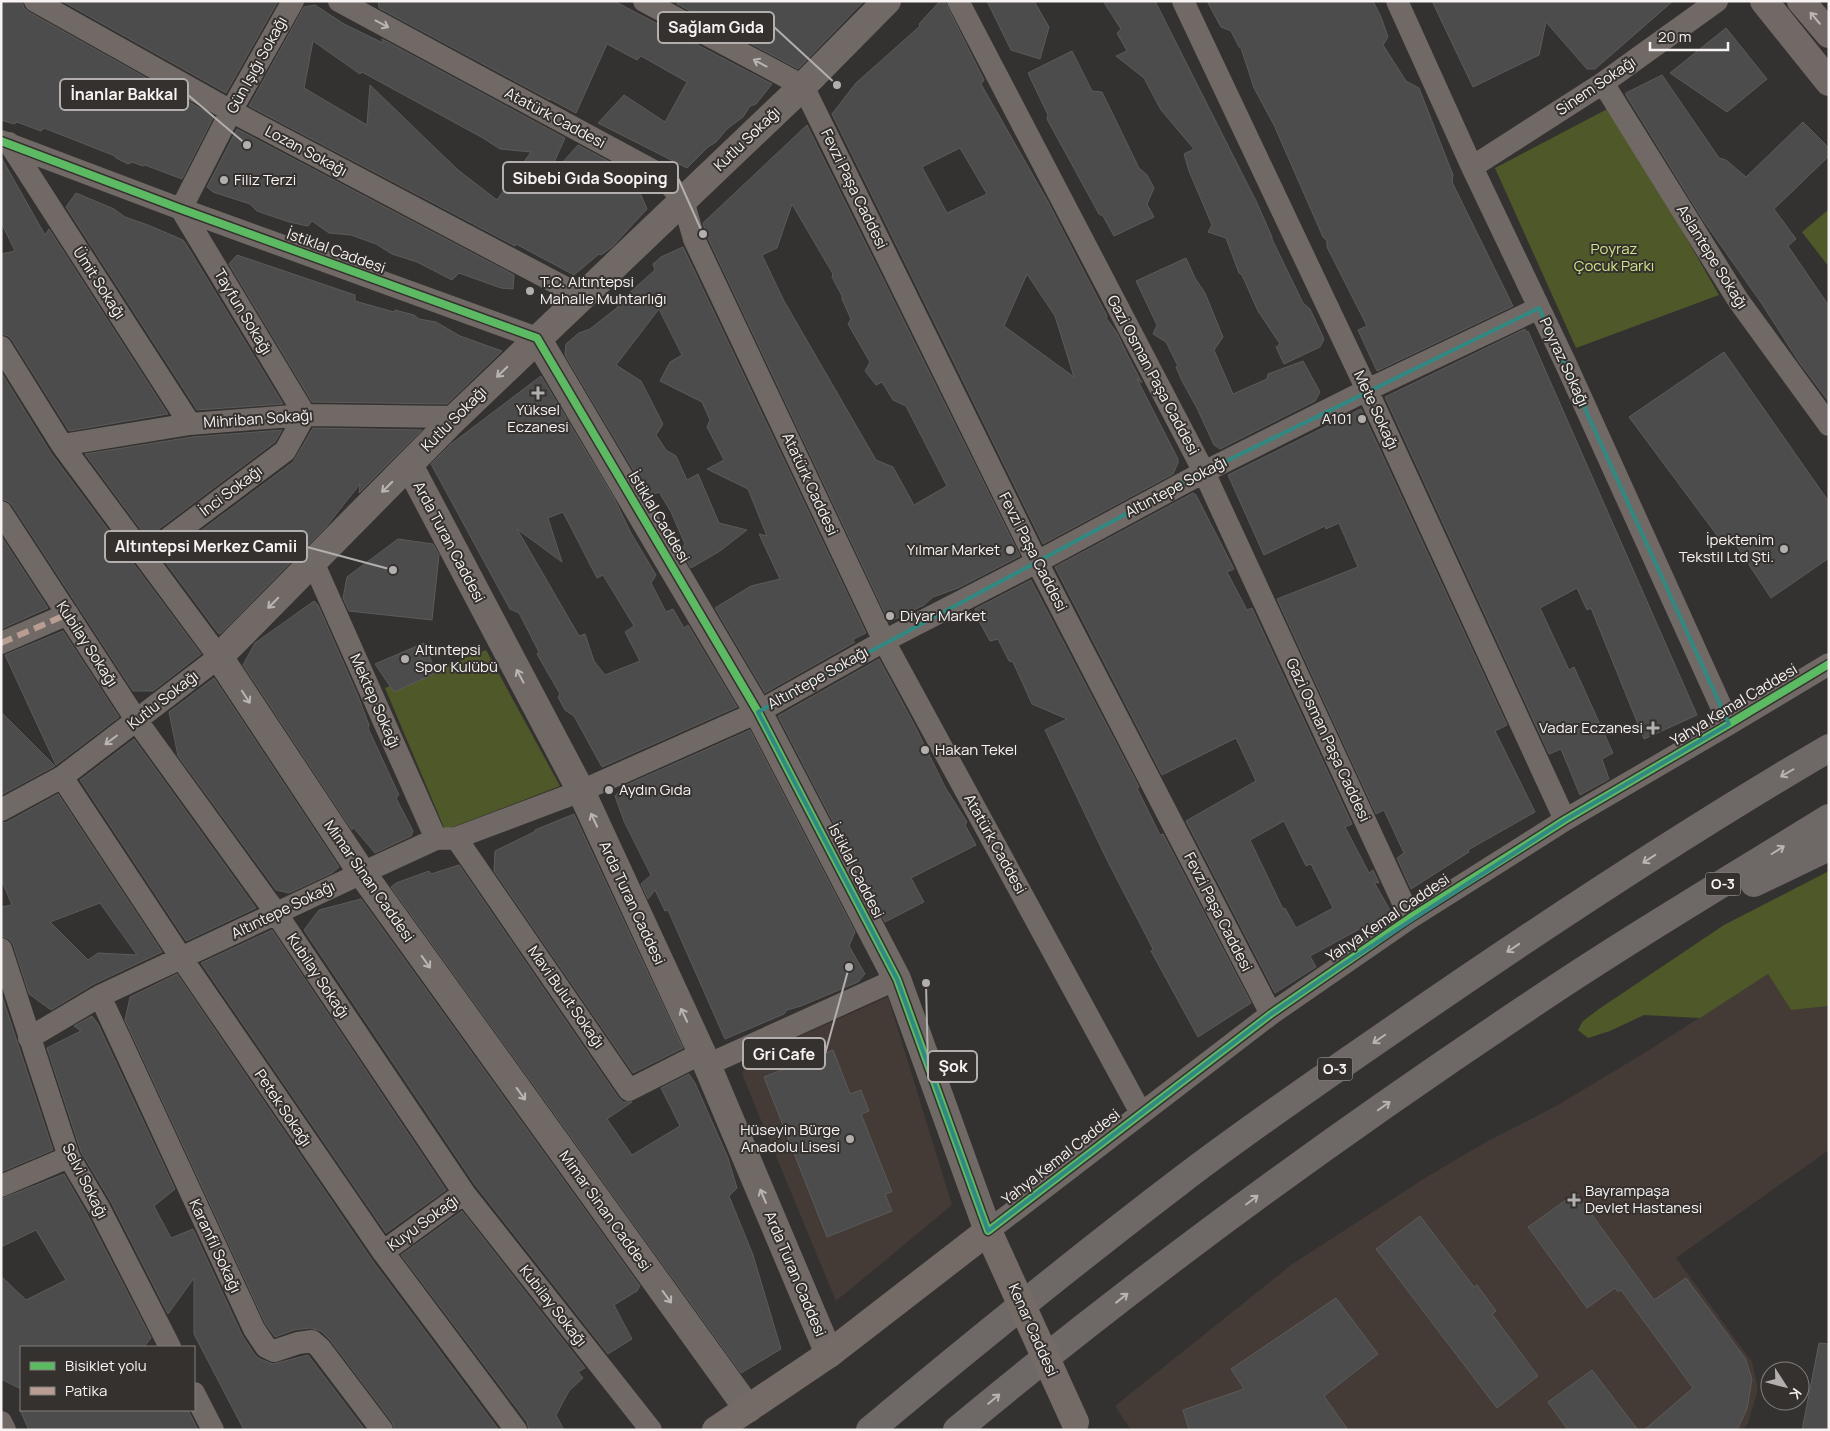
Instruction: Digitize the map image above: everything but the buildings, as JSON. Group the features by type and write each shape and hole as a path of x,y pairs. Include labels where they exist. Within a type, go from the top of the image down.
{"highway":[{"name":"O-3","path":"870,1430 1083,1256 1182,1179 1325,1076 1562,915 1761,788 1829,748"},
{"name":"O-3","path":"957,1430 1010,1385 1136,1286 1270,1186 1415,1083 1527,1007 1829,818"},
{"path":"1618,950 1829,846"}],"main road":[{"path":"1764,1 1829,82"},
{"path":"1802,1 1829,34"},
{"name":"Yahya Kemal Caddesi","path":"716,1430 829,1354 988,1231"},
{"name":"Kenar Caddesi","path":"988,1231 1077,1426"}],"street":[{"name":"Lozan Sokağı","path":"35,1 231,111 580,296"},
{"name":"Gün Işığı Sokağı","path":"181,209 231,111 293,1"},
{"name":"Atatürk Caddesi","path":"339,1 661,175 683,200 694,240 884,641 1141,1113"},
{"path":"644,1 803,86"},
{"name":"Kutlu Sokağı","path":"1,810 62,777 219,657 456,417 580,296 803,86 887,1"},
{"name":"Gazi Osman Paşa Caddesi","path":"958,1 1204,472 1410,918"},
{"name":"Mete Sokağı","path":"1183,1 1367,390 1565,820"},
{"name":"Poyraz Sokağı","path":"1397,1 1730,724"},
{"name":"Sinem Sokağı","path":"1472,167 1603,83 1717,1"},
{"name":"Aslantepe Sokağı","path":"1603,83 1738,300 1829,425"},
{"name":"Fevzi Paşa Caddesi","path":"803,86 1038,562 1271,1014"},
{"name":"İstiklal Caddesi","path":"5,142 181,209 537,338 758,712 897,979 988,1231"},
{"name":"Ümit Sokağı","path":"5,142 190,424"},
{"name":"Tayfun Sokağı","path":"181,209 305,415"},
{"name":"Altıntepe Sokağı","path":"29,1038 100,996 362,873 446,839 580,791 758,712 884,641 1038,562 1204,472 1367,390 1539,308"},
{"name":"Mimar Sinan Caddesi","path":"1,347 62,445 219,657 362,873 748,1410"},
{"name":"Mihriban Sokağı","path":"62,445 190,424 305,415 456,417"},
{"name":"İnci Sokağı","path":"145,556 285,451 305,415"},
{"name":"Arda Turan Caddesi","path":"408,465 580,791 704,1059 829,1354"},
{"name":"Kubilay Sokağı","path":"1,512 137,721 276,913 464,1194 651,1430"},
{"name":"Mektep Sokağı","path":"313,562 446,839"},
{"path":"1,643 68,614"},
{"name":"Yahya Kemal Caddesi","path":"988,1231 1271,1014 1410,918 1565,820 1829,664"},
{"name":"Petek Sokağı","path":"62,777 182,959 382,1252 516,1430"},
{"name":"Mavi Bulut Sokağı","path":"446,839 630,1090 704,1059"},
{"name":"Selvi Sokağı","path":"1,950 70,1157 99,1208 169,1346"},
{"path":"704,1059 897,979"},
{"name":"Karanfil Sokağı","path":"100,996 254,1329 266,1347 274,1351 298,1343 312,1341 316,1344 382,1430"},
{"path":"1,1186 70,1157"},
{"name":"Kuyu Sokağı","path":"382,1252 464,1194"},
{"path":"195,1395 213,1430"},
{"path":"1,1422 5,1430"}],"highlighted area":[{"path":"1539,308 1729,724 1565,820 1341,966 1271,1014 988,1231 897,979 758,712 1204,472"}],"shaded area":[{"name":"Bayrampaşa Devlet Hastanesi","path":"1768,974 1791,1010 1829,1006 1829,1150 1676,1258 1752,1362 1758,1389 1748,1423 1743,1430 1131,1430 1115,1406 1291,1265 1425,1178 1486,1142 1558,1105 1646,1052"},
{"name":"Hüseyin Bürge Anadolu Lisesi","path":"888,997 952,1205 836,1301 742,1074 748,1059"}],"green space":[{"name":"Poyraz Çocuk Parkı","path":"1611,107 1719,295 1576,348 1495,168"},
{"path":"1829,210 1829,267 1802,232"},
{"path":"486,650 560,786 445,830 385,688"},
{"path":"1829,871 1829,1006 1791,1010 1768,974 1700,1018 1644,1015 1610,1031 1588,1038 1578,1030 1583,1021 1599,1009 1724,925"}],"marked path":[{"path":"1,643 68,614"}],"cycle path":[{"path":"1,141 181,209 537,338 758,712 897,979 988,1231 1271,1014 1410,918 1565,820 1829,664"}],"place":[{"name":"Sağlam Gıda","path":"837,85"},
{"name":"İnanlar Bakkal","path":"247,145"},
{"name":"Filiz Terzi","path":"224,180"},
{"name":"Sibebi Gıda Sooping","path":"703,234"},
{"name":"T.C. Altıntepsi Mahalle Muhtarlığı","path":"530,291"},
{"name":"Yüksel Eczanesi","path":"538,393"},
{"name":"A101","path":"1362,419"},
{"name":"İpektenim Tekstil Ltd Şti.","path":"1784,549"},
{"name":"Yılmar Market","path":"1010,550"},
{"name":"Altıntepsi Merkez Camii","path":"393,570"},
{"name":"Diyar Market","path":"890,616"},
{"name":"Altıntepsi Spor Kulübü","path":"405,659"},
{"name":"Vadar Eczanesi","path":"1653,728"},
{"name":"Hakan Tekel","path":"925,750"},
{"name":"Aydın Gıda","path":"609,790"},
{"name":"Gri Cafe","path":"849,967"},
{"name":"Şok","path":"926,983"},
{"name":"Hüseyin Bürge Anadolu Lisesi","path":"850,1139"},
{"name":"Bayrampaşa Devlet Hastanesi","path":"1574,1200"}]}
